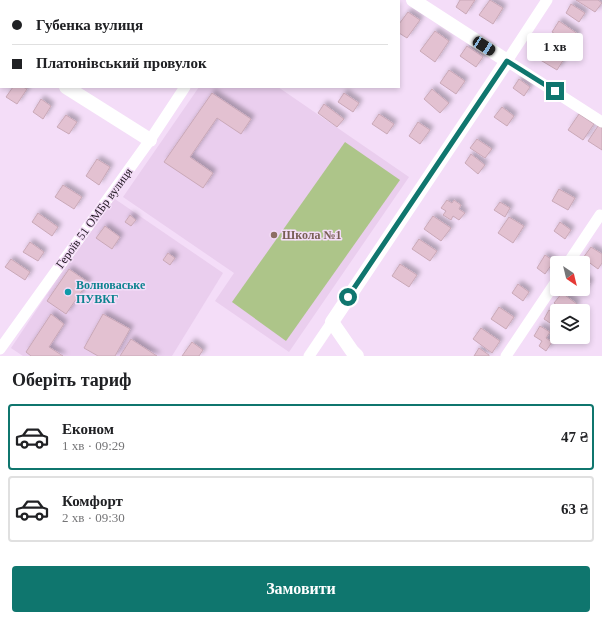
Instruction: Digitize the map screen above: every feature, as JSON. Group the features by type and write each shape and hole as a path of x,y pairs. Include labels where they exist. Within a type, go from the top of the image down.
{"street":[{"path":"413,0 602,122"},
{"path":"309,356 547,0"},
{"path":"68,88 150,140"},
{"name":"Героїв 51 ОМБр вулиця","path":"0,349 150,140 184,88"},
{"path":"573,256 600,215"},
{"path":"506,356 550,290"},
{"path":"332,322 352,351 358,356"}],"shaded area":[{"name":"Школа №1","path":"198,88 279,88 409,177 289,352 215,301 234,273 123,197"},
{"path":"112,197 223,273 172,356 23,356 11,348"}],"green space":[{"path":"345,142 400,180 286,341 232,302"}],"building":[{"path":"460,0 475,0 466,14 456,7"},
{"path":"490,0 503,8 493,24 479,15"},
{"path":"576,0 598,0 602,3 595,12"},
{"path":"571,4 585,13 579,22 566,13"},
{"path":"408,12 420,20 407,38 400,34 400,23"},
{"path":"559,21 578,34 571,44 552,32"},
{"path":"435,31 449,41 435,62 420,51"},
{"path":"467,46 483,57 476,67 460,56"},
{"path":"545,46 564,59 557,70 537,58"},
{"path":"449,70 465,81 456,94 440,83"},
{"path":"519,79 530,87 524,96 513,88"},
{"path":"12,88 27,89 17,104 6,97"},
{"path":"432,89 449,103 440,113 424,99"},
{"path":"212,93 251,119 241,134 217,118 190,157 213,173 203,188 164,162"},
{"path":"344,93 359,103 353,112 338,102"},
{"path":"41,99 51,106 43,119 33,112"},
{"path":"324,104 344,119 337,127 318,113"},
{"path":"502,107 514,116 507,126 494,117"},
{"path":"379,114 394,124 387,134 372,124"},
{"path":"579,114 594,124 583,140 568,130"},
{"path":"66,115 77,122 69,134 57,127"},
{"path":"418,122 430,130 420,144 409,136"},
{"path":"598,126 602,128 602,150 588,141"},
{"path":"477,139 492,149 485,158 470,148"},
{"path":"471,154 485,165 478,174 465,163"},
{"path":"97,159 110,167 99,185 86,176"},
{"path":"63,185 82,197 74,209 55,197"},
{"path":"559,189 575,198 568,210 552,201"},
{"path":"447,200 452,203 454,200 461,205 459,209 465,213 459,220 453,216 451,220 443,215 446,211 441,208"},
{"path":"500,202 510,208 505,217 494,210"},
{"path":"38,213 58,227 52,236 32,222"},
{"path":"130,215 136,220 131,226 125,222"},
{"path":"433,216 451,228 441,241 424,229"},
{"path":"509,217 524,226 513,243 498,233"},
{"path":"560,222 571,230 565,239 554,231"},
{"path":"105,226 120,237 112,249 96,238"},
{"path":"419,239 437,251 430,261 412,249"},
{"path":"30,242 44,252 38,261 23,252"},
{"path":"591,247 602,254 602,263 598,269 590,263 590,256 584,256"},
{"path":"168,253 175,258 170,265 163,260"},
{"path":"545,255 550,258 550,267 545,274 537,268"},
{"path":"11,259 30,272 25,280 5,267"},
{"path":"400,264 417,275 409,287 392,276"},
{"name":"Волноваське ПУВКГ","path":"69,269 88,282 66,314 47,301"},
{"path":"518,284 529,292 523,301 512,293"},
{"path":"560,296 566,296 577,304 555,304 554,303"},
{"path":"499,307 514,317 506,329 491,319"},
{"path":"549,310 550,323 544,319"},
{"path":"51,314 64,324 49,347 63,356 31,356 26,352"},
{"path":"103,314 130,329 115,356 98,356 84,348"},
{"path":"540,326 550,332 546,338 550,341 551,344 546,351 539,346 542,341 534,336"},
{"path":"481,328 500,341 492,353 473,339"},
{"path":"131,339 157,356 120,356"},
{"path":"192,342 203,350 199,356 182,356"},
{"path":"479,348 489,355 489,356 474,356"}],"place":[{"name":"Школа №1","path":"274,235"},
{"name":"Волноваське ПУВКГ","path":"68,292"}],"route":[{"path":"348,297 507,61 555,91"}]}
